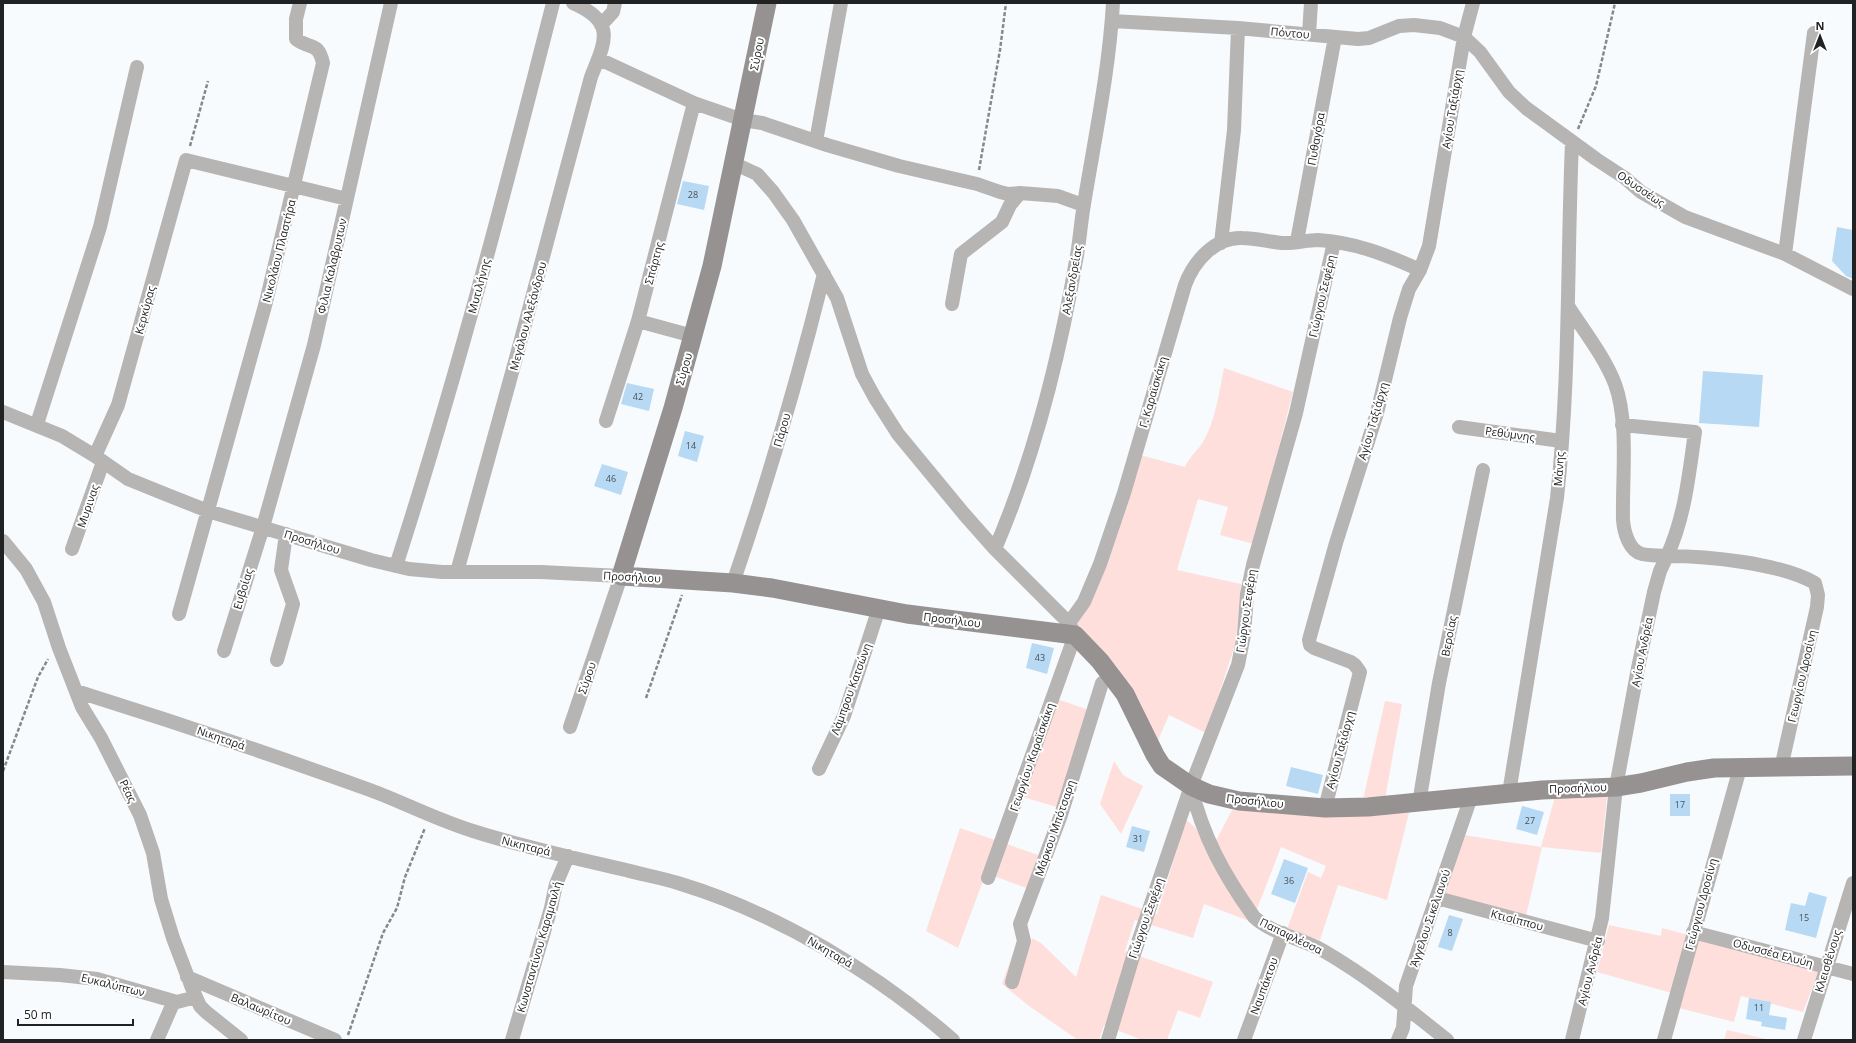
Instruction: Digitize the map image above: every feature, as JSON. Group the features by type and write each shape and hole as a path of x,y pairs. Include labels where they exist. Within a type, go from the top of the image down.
{"street":[{"name":"Νικολάου Πλαστήρα","path":"179,614 266,302 323,63 321,53 318,48 300,43 296,39 296,19 300,3"},
{"name":"Φιλια Καλαβρυτων","path":"263,527 314,345 391,3"},
{"name":"Μυτιλήνης","path":"396,566 429,465 462,350 553,3"},
{"path":"573,3 589,13 601,25 612,12 615,3"},
{"name":"Σύρου","path":"570,727 621,576 673,408 693,336 712,266 735,164 767,3"},
{"path":"816,141 842,3"},
{"name":"Αλεξανδρείας","path":"995,549 1005,526 1033,446 1058,351 1077,255 1101,102 1113,3"},
{"path":"1309,34 1311,3"},
{"name":"Αγίου Ταξιάρχη","path":"1325,808 1360,672 1355,665 1314,648 1310,645 1309,640 1336,543 1377,413 1400,318 1410,289 1420,270 1429,246 1464,37 1473,3"},
{"name":"Πόντου","path":"1112,21 1238,28 1335,37 1369,38 1399,26 1414,24 1440,28 1464,37"},
{"name":"Μεγάλου Αλεξάνδρου","path":"456,572 516,358 591,77 599,59 605,38 601,25"},
{"path":"1221,243 1234,130 1238,28"},
{"path":"1785,254 1814,33"},
{"name":"Πυθαγόρα","path":"1297,241 1335,37"},
{"name":"Οδυσσέως","path":"1464,37 1480,52 1509,92 1526,108 1572,142 1625,178 1641,192 1685,217 1785,254 1853,289"},
{"path":"599,59 694,103 743,120 762,123 899,166 977,184 1008,194 1020,193 1058,196 1084,205"},
{"path":"36,424 79,296 100,227 137,67"},
{"name":"Σπάρτης","path":"606,421 638,322 694,103"},
{"name":"Μάνης","path":"1509,792 1557,498 1568,306 1568,230 1572,142"},
{"path":"186,160 347,199"},
{"name":"Κερκύρας","path":"99,459 118,405 186,160"},
{"path":"735,164 757,174 773,192 793,220 824,274 839,304 862,374 875,398 913,453 995,549 1072,629"},
{"path":"952,304 962,254 1002,222 1010,205 1020,193"},
{"name":"Γ. Καραϊσκάκη","path":"1072,629 1100,564 1124,493 1189,273 1199,260 1221,243 1232,238 1283,243 1317,240 1334,242 1374,251 1420,270"},
{"name":"Γιώργου Σεφέρη","path":"1108,1040 1132,960 1191,786 1238,665 1244,635 1247,594 1252,565 1296,414 1334,242"},
{"name":"Πάρου","path":"733,583 785,422 824,274"},
{"path":"1568,306 1606,363 1616,385 1622,425 1623,520 1625,534 1630,544 1641,554 1667,556"},
{"path":"638,322 693,336"},
{"name":"Προσήλιου","path":"3,412 36,424 62,436 128,479 208,511 396,566 425,571 534,572 733,583 772,588 907,614 1072,629 1100,661 1131,706 1149,744 1162,766 1191,786 1209,794 1239,801 1325,808 1368,807 1419,803 1509,792 1566,788 1616,787 1694,771 1740,768 1853,766"},
{"name":"Αγίου Ανδρέα","path":"1572,1040 1598,941 1602,918 1616,787 1654,592 1660,571 1676,535 1684,499 1695,432 1622,425"},
{"name":"Ρεθύμνης","path":"1459,428 1561,442"},
{"name":"Μυρινας","path":"72,550 99,459"},
{"name":"Βεροίας","path":"1419,803 1440,683 1482,470"},
{"name":"Ευβοίας","path":"224,651 263,527"},
{"path":"277,660 293,604 281,570 286,534"},
{"name":"Ρέας","path":"3,540 26,569 44,602 61,653 82,707 101,738 140,815 153,852 163,905 196,997 206,1012 241,1040"},
{"name":"Γεωργίου Δροσίνη","path":"1667,556 1684,556 1742,562 1802,577 1815,583 1818,595 1817,607 1781,768"},
{"name":"Λάμπρου Κατσώνη","path":"819,769 844,716 879,608"},
{"name":"Γεωργίου Καραϊσκάκη","path":"988,878 1072,629"},
{"name":"Μάρκου Μπότσαρη","path":"1012,982 1024,941 1020,924 1061,815 1102,683 1111,677"},
{"name":"Νικηταρά","path":"76,691 171,721 297,764 378,793 430,816 524,846 678,883 725,898 827,949 902,999 953,1040"},
{"name":"Γεώργιου Δροσίνη","path":"1664,1040 1740,768"},
{"name":"Παπαφλέσσα","path":"1191,786 1201,823 1223,872 1254,917 1262,924 1305,941 1322,950 1404,1005 1447,1040"},
{"name":"Άγγελου Σικελιανού","path":"1398,1040 1403,1028 1406,986 1472,797"},
{"name":"Κωνσταντίνου Καραμανλή","path":"512,1040 551,908 556,884 568,856"},
{"name":"Κλεισθένους","path":"1804,1040 1853,883"},
{"name":"Κτισίππου","path":"1437,898 1598,941"},
{"name":"Οδυσσέα Ελυύη","path":"1694,932 1853,974"},
{"name":"Ναυπάκτου","path":"1244,1040 1283,933"},
{"name":"Ευκαλύπτων","path":"3,972 60,975 97,979 174,1002 181,1002 196,997"},
{"name":"Βαλαωρίτου","path":"188,977 335,1040"},
{"path":"157,1040 174,1002"}],"path":[{"path":"977,184 1000,50 1006,3"},
{"path":"1572,142 1596,86 1615,3"},
{"path":"186,160 208,82"},
{"path":"646,698 688,580"},
{"path":"3,772 38,677 45,663 51,657 61,653"},
{"path":"346,1040 383,933 397,908 405,877 430,816"}],"shaded area":[{"path":"1224,368 1293,392 1254,544 1220,535 1228,507 1198,499 1177,570 1241,584 1236,642 1206,733 1169,715 1157,743 1141,704 1117,667 1077,624 1140,455 1185,467 1189,459 1202,444 1208,432 1217,405"},
{"path":"1057,699 1089,710 1060,808 1023,797"},
{"path":"1385,701 1402,704 1383,810 1410,809 1387,900 1338,885 1320,940 1287,929 1308,872 1321,878 1326,866 1281,847 1252,922 1204,904 1193,938 1135,920 1125,951 1213,982 1200,1018 1178,1010 1167,1040 1142,1040 1104,1025 1099,1040 1078,1040 1029,1006 1002,984 1018,939 1029,949 1032,938 1041,943 1076,977 1101,895 1157,914 1186,820 1197,830 1210,852 1232,810 1360,813"},
{"path":"1114,761 1123,775 1143,786 1121,834 1100,804"},
{"path":"1555,797 1607,797 1601,853 1542,847 1526,916 1445,895 1464,835 1541,847"},
{"path":"960,828 1041,856 1029,889 986,873 958,948 926,931"},
{"path":"1609,925 1661,936 1662,928 1819,970 1803,1012 1741,996 1734,1022 1679,1008 1682,996 1597,972"},
{"path":"1727,1030 1770,1040 1724,1040"}],"building":[{"path":"683,181 709,186 704,210 677,204"},
{"path":"1837,227 1853,230 1853,279 1846,276 1832,261"},
{"path":"1703,371 1763,375 1759,427 1699,423"},
{"path":"627,383 654,389 649,411 621,404"},
{"path":"685,431 704,436 697,462 678,456"},
{"path":"602,464 628,472 621,495 594,486"},
{"path":"1032,643 1054,648 1047,674 1026,668"},
{"path":"1291,767 1323,775 1318,794 1286,786"},
{"path":"1670,794 1690,794 1690,816 1670,816"},
{"path":"1522,806 1544,812 1537,835 1516,829"},
{"path":"1132,826 1150,831 1144,852 1126,847"},
{"path":"1284,859 1308,868 1295,903 1271,894"},
{"path":"1809,892 1827,897 1816,938 1785,930 1791,903 1805,906"},
{"path":"1449,915 1463,919 1452,951 1438,947"},
{"path":"1749,998 1771,1002 1769,1015 1787,1018 1785,1030 1761,1026 1762,1022 1746,1019"}]}
